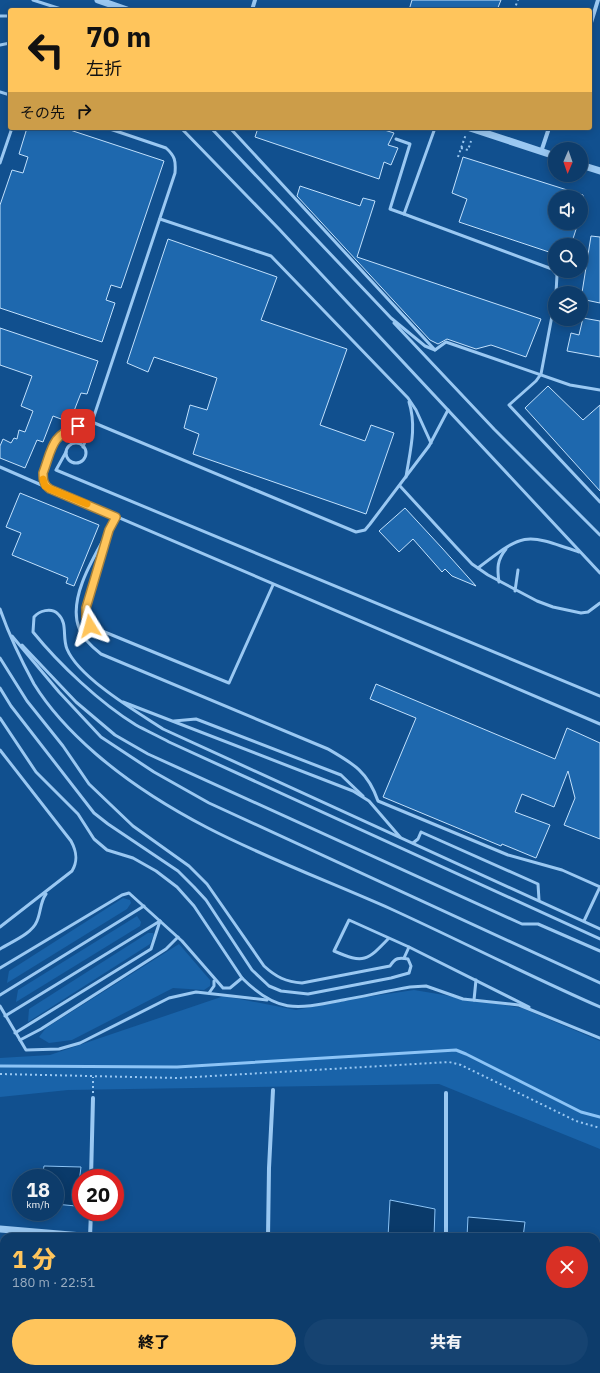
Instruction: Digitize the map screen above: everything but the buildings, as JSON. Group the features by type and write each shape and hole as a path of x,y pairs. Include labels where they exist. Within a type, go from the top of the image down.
{"street":[{"path":"98,0 121,8"},
{"path":"592,20 598,0"},
{"path":"476,130 548,154"},
{"path":"541,152 548,130"},
{"path":"588,167 600,171"},
{"path":"268,1233 269,1168 273,1090"},
{"path":"446,1093 446,1233"},
{"path":"91,1169 93,1098"},
{"path":"90,1233 91,1221"},
{"path":"0,1229 45,1233"}],"lane":[{"path":"33,0 58,8"},
{"path":"0,163 11,130"},
{"path":"66,452 69,461 78,463 85,456 83,447 175,173 176,162 173,154 166,148 113,130"},
{"path":"183,130 279,229 600,573"},
{"path":"213,130 391,318 424,346 435,350"},
{"path":"232,130 435,350"},
{"path":"404,214 434,130"},
{"path":"396,139 410,144 390,209 552,269 557,275 556,286"},
{"path":"160,219 272,256 408,398 416,410 431,443"},
{"path":"391,318 399,330 494,429 600,535"},
{"path":"550,326 541,374 536,381 509,405 600,502"},
{"path":"435,350 446,342 570,385 600,390"},
{"path":"406,478 414,416 408,398"},
{"path":"50,489 45,486 43,473 56,437 66,430 92,422 356,532 365,530 400,486 431,443 448,410"},
{"path":"83,447 78,444 72,444 56,470 600,696"},
{"path":"0,467 600,724"},
{"path":"400,486 456,547 478,568 499,582 538,601 565,611 581,613 588,612 600,603"},
{"path":"116,517 86,572 78,596 77,614 79,628 88,643 101,654 328,749 358,767 368,778 378,801 508,855 562,870 600,887 584,921"},
{"path":"109,530 86,608 86,618 90,626 229,683 273,585"},
{"path":"478,568 509,544 520,539 538,538 581,553"},
{"path":"499,582 497,569 499,558 509,544"},
{"path":"516,591 518,570"},
{"path":"0,609 8,631 35,685 59,718 80,740 118,773 155,799 242,846 389,909 600,1007"},
{"path":"600,928 163,729 118,699 77,664 66,648 63,619 57,612 47,610 39,611 34,617 32,625 33,632 38,638 100,698 135,724 176,745 600,939"},
{"path":"8,631 76,702 115,735 148,754 522,924 538,924 600,951"},
{"path":"8,631 58,692 101,737 154,772 209,803 600,984"},
{"path":"0,658 27,701 63,746 89,784 132,826 190,866 207,884 264,966 275,976 289,982 302,983 390,966 395,959 404,958 408,959 411,966 409,973 391,978 308,994 281,991 269,986 252,970 206,900 194,886 178,871 94,813 11,706 0,688"},
{"path":"118,699 353,791 369,801"},
{"path":"0,718 36,772 78,814 94,839 107,850 132,858 156,871 177,888 194,906 242,978 252,988 269,1000"},
{"path":"174,721 196,719 341,775 369,801 401,837"},
{"path":"0,750 71,841 76,850 75,865 72,871 49,891 0,928"},
{"path":"413,843 418,839 421,832 538,884 539,900"},
{"path":"0,949 33,928 37,921 44,897 49,891"},
{"path":"0,968 122,895 129,893 178,937 214,981 223,988 230,988 242,978"},
{"path":"0,994 144,906"},
{"path":"389,938 377,950 362,959 350,958 334,950 349,920 389,938 409,947 538,1012 600,1038"},
{"path":"6,1016 160,921"},
{"path":"16,1033 151,949 160,921"},
{"path":"20,1040 41,1029 166,949 178,937"},
{"path":"404,958 409,947"},
{"path":"474,1000 476,980"},
{"path":"209,993 214,986 214,981"},
{"path":"0,1006 26,1050 60,1048 80,1043 169,998 196,992 269,1000 287,1006 305,1007 410,987 426,986 463,999 519,1006 538,1012"}],"path":[{"path":"458,157 463,141"},
{"path":"461,148 468,150 472,141"},
{"path":"0,1074 178,1078 449,1062 461,1065 576,1121 600,1128"},
{"path":"93,1098 94,1076"}],"shaded area":[{"path":"123,898 130,900 131,903 127,909 7,983 9,971"},
{"path":"137,916 141,922 140,926 16,1002 18,990"},
{"path":"148,933 153,933 154,935 150,944 28,1022 29,1009"},
{"path":"179,944 210,980 210,986 204,990 173,988 72,1040 49,1043 39,1037 46,1028"},
{"path":"414,990 522,1008 600,1041 600,1149 439,1084 68,1090 0,1097 0,1058 50,1055 224,996 296,1010"},
{"path":"44,1166 81,1167 81,1169 72,1169 72,1206 64,1205 64,1169 44,1169"},
{"path":"390,1200 435,1209 434,1233 388,1233"},
{"path":"468,1217 525,1222 524,1233 467,1233"}],"waterway":[{"path":"0,1066 177,1067 456,1050 581,1112 600,1117"}],"slow traffic":[{"path":"43,479 45,486 50,489 87,504"}],"route":[{"path":"78,426 66,430 56,437 43,473 43,479 45,486 50,489 116,517 109,530 86,608 86,618 90,626"}]}
